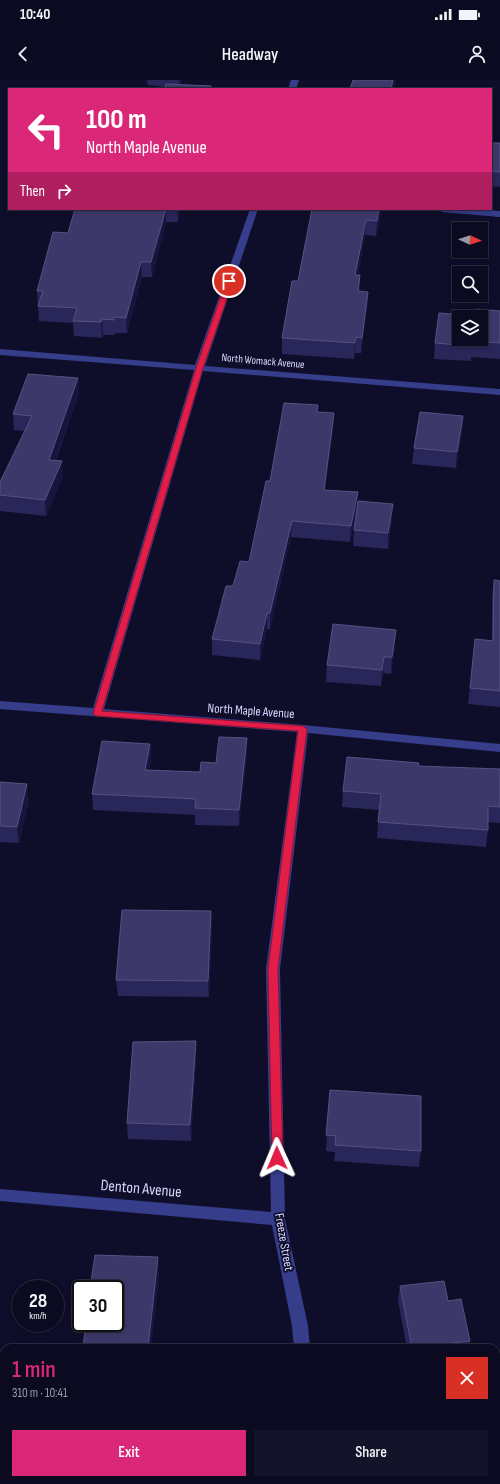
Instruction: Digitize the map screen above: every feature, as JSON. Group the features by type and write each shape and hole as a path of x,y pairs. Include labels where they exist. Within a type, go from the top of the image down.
{"street":[{"path":"97,714 199,368 254,210"},
{"path":"454,210 500,214"},
{"name":"North Womack Avenue","path":"0,352 500,392"},
{"name":"North Maple Avenue","path":"0,705 97,714 303,729 500,748"},
{"name":"Freeze Street","path":"302,1344 300,1326 278,1219 273,969 303,729"},
{"name":"Denton Avenue","path":"0,1194 278,1219"}],"building":[{"path":"353,80 393,80 391,88 350,88"},
{"path":"166,84 211,86 210,88 165,88"},
{"path":"492,143 500,143 500,172 492,171"},
{"path":"75,210 166,210 151,262 141,262 126,318 114,317 114,320 102,319 101,322 73,321 77,308 38,306 43,291 37,291 53,232 68,233"},
{"path":"312,210 379,210 377,221 366,220 355,275 360,275 358,291 368,292 362,338 356,337 355,343 282,338 292,281 298,281"},
{"path":"477,309 500,311 500,343 488,342 488,310"},
{"path":"439,313 452,314 452,344 435,343"},
{"path":"28,374 78,378 49,460 62,461 45,500 0,495 0,482 32,416 13,414"},
{"path":"284,403 318,405 317,412 334,413 324,490 358,492 351,526 292,521 270,613 267,613 260,644 212,639 226,586 233,586 240,561 249,562 266,481 270,481"},
{"path":"420,412 463,416 457,452 414,448"},
{"path":"358,501 393,504 388,533 354,530"},
{"path":"494,580 500,581 500,691 470,688 475,639 493,641"},
{"path":"333,624 396,630 392,657 384,657 382,670 327,665"},
{"path":"219,737 247,738 239,810 195,808 196,799 92,794 102,741 150,744 145,770 200,772 201,762 216,763"},
{"path":"347,757 419,763 418,766 500,769 500,807 488,806 488,830 378,822 381,794 343,791"},
{"path":"0,782 27,784 17,827 0,826"},
{"path":"122,910 211,911 208,981 116,980"},
{"path":"196,1041 190,1125 127,1123 133,1042"},
{"path":"330,1090 421,1096 421,1151 335,1145 336,1136 326,1135"},
{"path":"95,1255 158,1257 148,1344 83,1344 85,1332 124,1332 124,1280 91,1280"},
{"path":"444,1281 448,1301 461,1299 470,1341 451,1344 411,1344 400,1286"}],"route":[{"path":"229,281 199,368 97,714 303,729 273,969 277,1158"}]}
